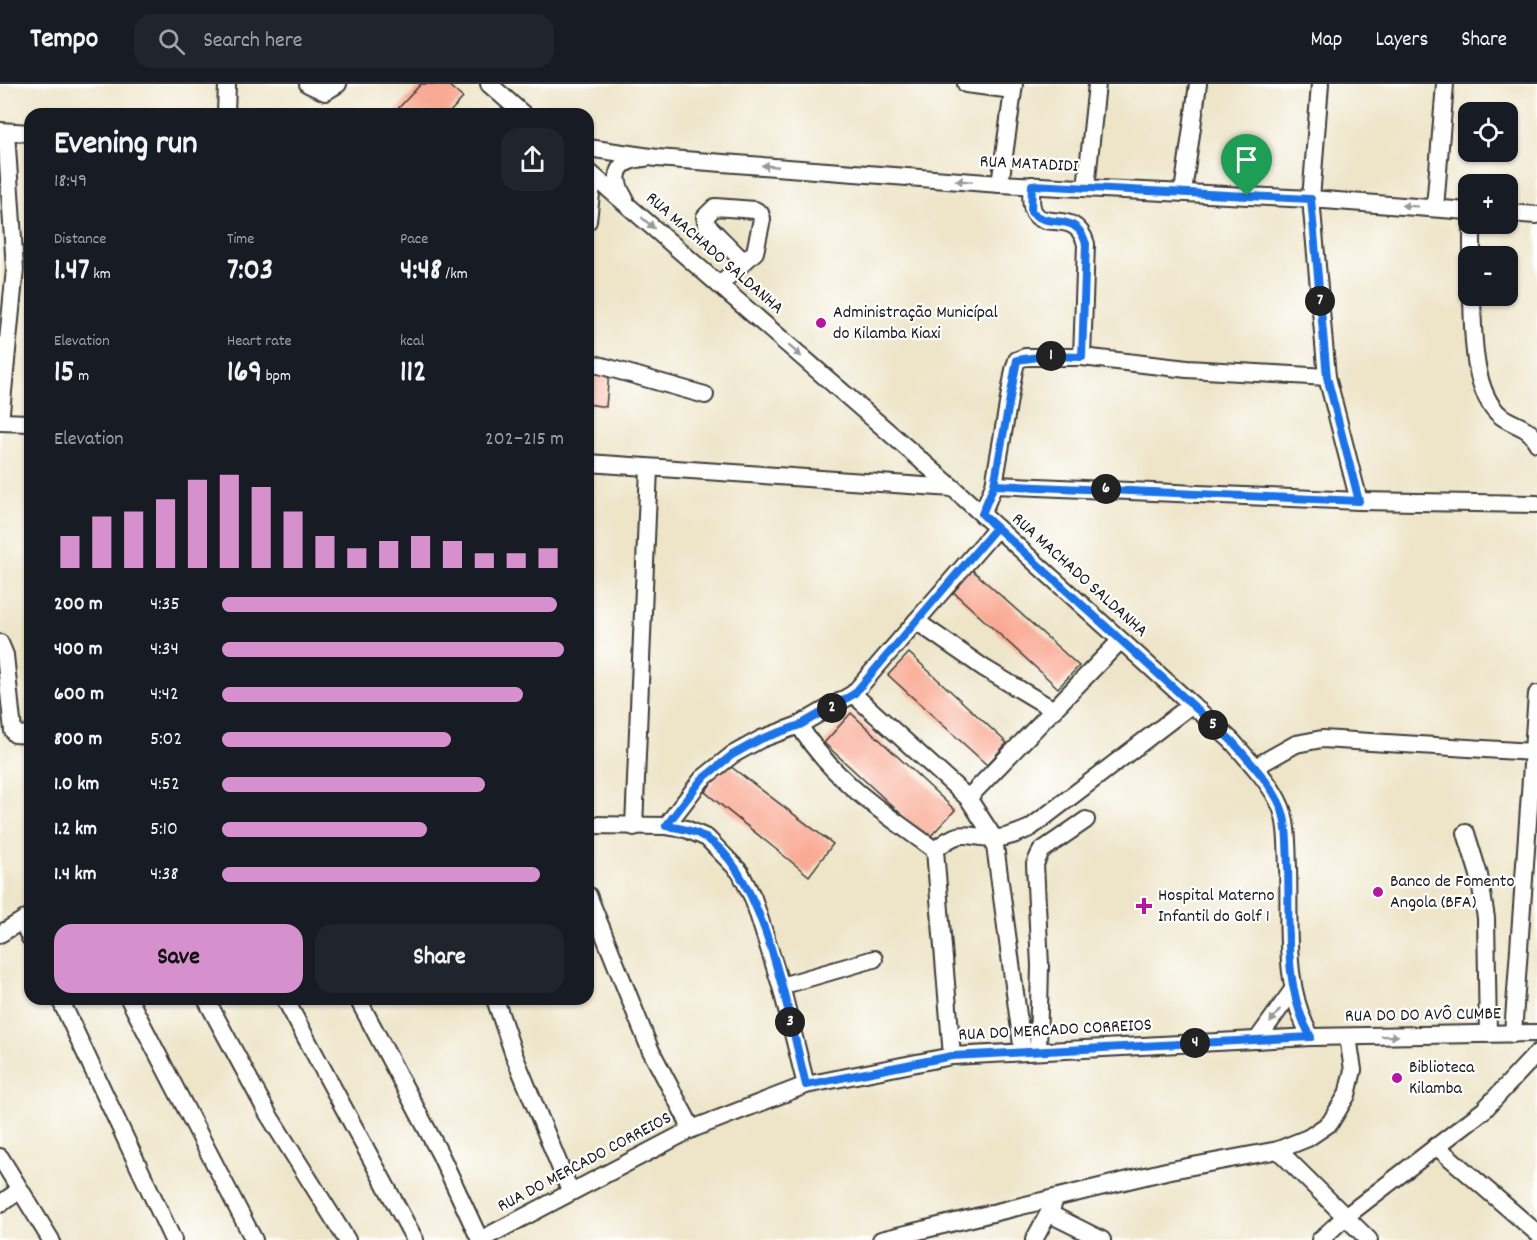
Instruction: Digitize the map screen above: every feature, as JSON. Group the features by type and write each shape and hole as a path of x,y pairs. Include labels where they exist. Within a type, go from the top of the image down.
{"street":[{"path":"226,108 227,84"},
{"path":"308,84 325,92 338,84"},
{"path":"489,84 516,108"},
{"path":"966,84 1014,87 1000,184"},
{"path":"1086,188 1097,84"},
{"path":"1183,192 1198,84"},
{"path":"1320,84 1311,199 1327,377 1359,501"},
{"path":"1435,208 1445,84"},
{"path":"24,133 3,132 15,278 0,422 24,423"},
{"name":"RUA MATADIDI","path":"594,149 657,158 1000,184 1311,199 1458,210"},
{"path":"630,208 618,187 616,177 621,166 638,159 657,158"},
{"name":"RUA MACHADO SALDANHA","path":"594,177 954,488 1232,741 1255,767 1281,808 1287,842 1292,991 1299,1016 1311,1037"},
{"path":"1032,185 1031,212 1037,218 1074,224 1082,231 1086,244 1082,357"},
{"path":"1518,214 1537,215"},
{"path":"719,285 743,261"},
{"path":"1473,306 1479,376 1486,399 1502,416 1521,425 1537,443"},
{"path":"982,514 994,485 1017,360 1035,357 1082,357 1187,369 1327,377"},
{"path":"594,364 705,395"},
{"path":"594,464 954,488"},
{"path":"634,827 649,468"},
{"path":"994,485 1359,501 1537,504"},
{"path":"666,826 702,779 732,755 761,739 800,725 854,694 996,528"},
{"path":"916,621 984,668 1054,710"},
{"path":"968,798 1120,641"},
{"path":"0,643 6,655 13,731 15,734 24,735"},
{"path":"854,694 968,798 994,838 1030,1052"},
{"path":"1537,694 1513,1034 1537,1045"},
{"path":"935,850 951,837 970,834 994,838 1011,836 1030,828 1191,705"},
{"path":"800,725 814,750 846,784 935,850 952,1056"},
{"path":"1255,767 1296,744 1322,739 1534,752"},
{"path":"1030,1052 1040,966 1035,864 1041,851 1086,820"},
{"path":"594,825 666,826 686,829 707,838 740,872 753,898 781,986 806,1085"},
{"path":"1466,833 1479,875 1486,918 1488,1034"},
{"path":"594,911 650,1048 692,1129"},
{"path":"0,934 24,919"},
{"path":"781,986 874,959"},
{"path":"1257,1040 1292,991"},
{"path":"63,1005 172,1240"},
{"path":"132,1005 254,1240"},
{"path":"209,1005 268,1114 347,1240"},
{"path":"289,1005 415,1240"},
{"path":"361,1005 440,1154 480,1240"},
{"path":"497,1005 514,1055 570,1191"},
{"name":"RUA DO DO AVÔ CUMBE","path":"1311,1037 1537,1033"},
{"name":"RUA DO MERCADO CORREIOS","path":"480,1240 692,1129 806,1085 952,1056 1311,1037"},
{"path":"881,1240 1052,1206 1166,1171 1278,1150 1308,1138 1330,1123 1347,1095 1353,1070 1348,1037"},
{"path":"1320,1240 1345,1217 1484,1110 1537,1053"},
{"path":"1436,1146 1537,1233"},
{"path":"1278,1150 1369,1240"},
{"path":"0,1157 51,1240"},
{"path":"0,1204 20,1190"},
{"path":"1034,1240 1052,1206"},
{"path":"1052,1206 1102,1240"}],"building":[{"path":"421,84 447,84 463,98 454,108 399,108"},
{"path":"594,368 609,372 606,407 594,405"},
{"path":"969,567 1079,666 1058,688 950,589"},
{"path":"909,653 1007,743 987,765 888,675"},
{"path":"851,713 955,810 928,839 824,743"},
{"path":"726,763 833,844 809,876 705,792"}],"place":[{"name":"Administração Municípal do Kilamba Kiaxi","path":"821,323"},
{"name":"Banco de Fomento Angola (BFA)","path":"1378,892"},
{"name":"Hospital Materno Infantil do Golf 1","path":"1144,906"},
{"name":"Biblioteca Kilamba","path":"1397,1078"}],"route":[{"path":"1247,196 1032,185 1029,204 1031,212 1037,218 1074,224 1082,231 1086,244 1082,357 1046,356 1025,357 1017,360 994,485 982,514 996,528 854,694 800,725 761,739 732,755 702,779 666,826 686,829 707,838 740,872 753,898 781,986 806,1085 952,1056 1311,1037 1299,1016 1292,991 1287,842 1281,808 1255,767 1232,741 982,514 994,485 1359,501 1327,377 1311,199 1247,196"}]}
